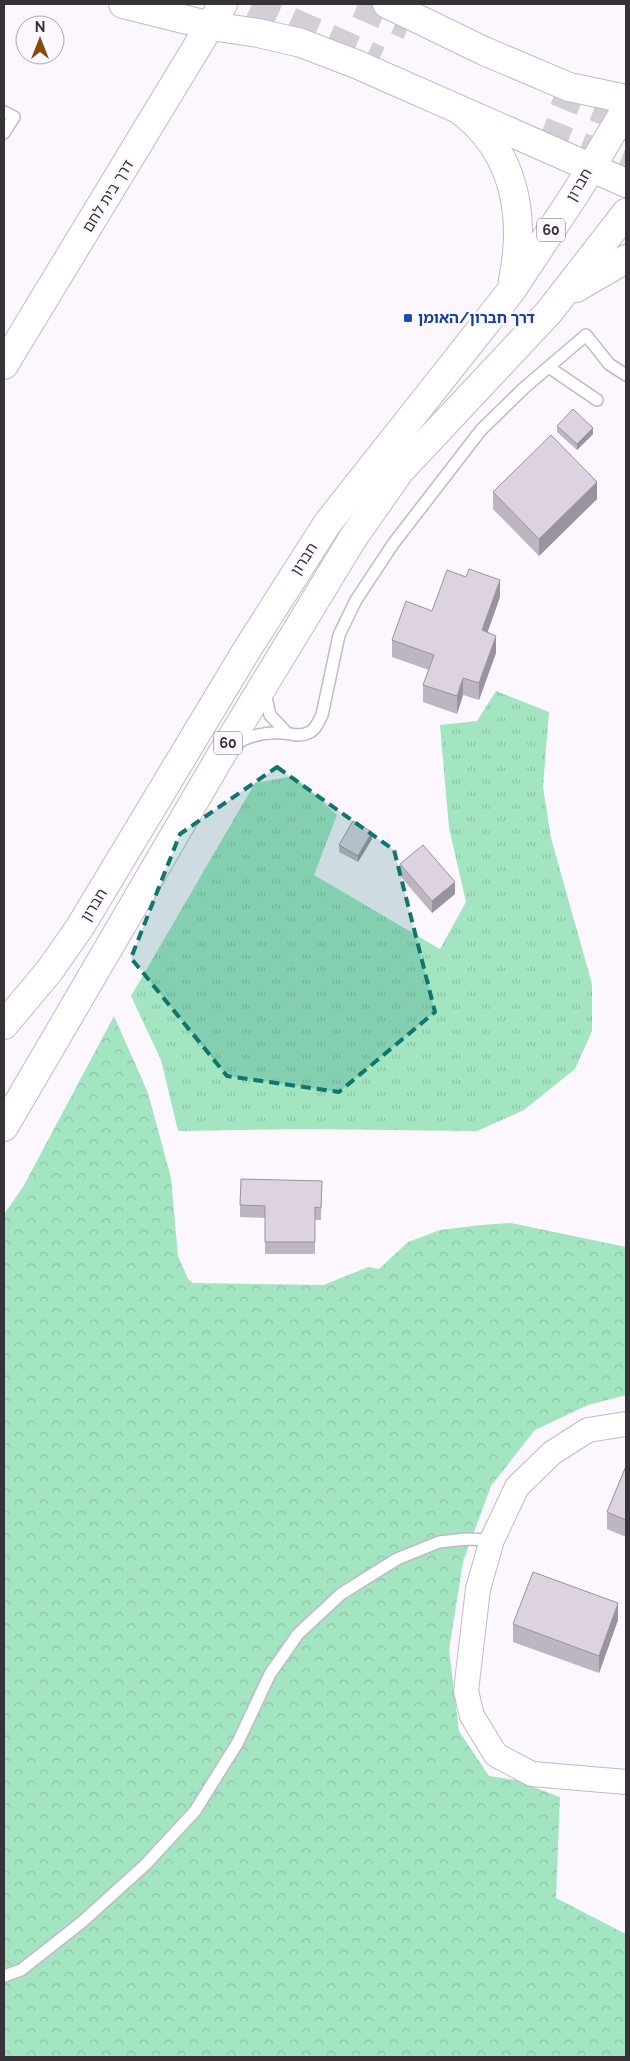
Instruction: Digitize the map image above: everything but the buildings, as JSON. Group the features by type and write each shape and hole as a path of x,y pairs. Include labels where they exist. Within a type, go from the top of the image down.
{"main road":[{"path":"123,4 216,11 258,33 301,43 356,64 626,183"},
{"path":"387,4 484,51 570,87 626,99"},
{"name":"דרך בית לחם","path":"4,365 216,11"},
{"name":"חברון","path":"4,1025 50,970 80,927 248,648 327,524 511,291 577,191 589,167 626,109"},
{"path":"461,110 486,132 496,147 513,194 519,231 518,253 511,291"},
{"name":"חברון","path":"4,1126 223,752 353,538 400,471 549,312 626,213"},
{"path":"549,312 578,286 626,259"}],"street":[{"path":"626,1424 588,1430 552,1453 518,1488 492,1540 478,1589 468,1661 466,1691 472,1716 496,1755 532,1774 626,1782"}],"lane":[{"path":"4,112 14,117 4,133"},
{"path":"223,752 239,742 256,735 307,734 316,727 322,715 339,635 356,600 393,544 481,430 524,388 550,368 586,335 610,364 626,375"},
{"path":"550,368 597,400"},
{"path":"267,678 265,691 270,715 287,733"},
{"path":"4,1976 20,1970 82,1922 145,1865 194,1811 238,1742 270,1674 298,1634 341,1594 397,1559 439,1542 466,1538 492,1540"}],"highlighted area":[{"path":"277,767 394,850 435,1012 339,1092 227,1076 131,958 180,834"}],"green space":[{"path":"496,691 549,712 543,787 551,838 592,984 592,1031 575,1069 524,1110 477,1131 303,1129 178,1131 161,1060 131,996 255,783 294,776 337,815 314,875 440,949 466,902 449,828 440,725 477,721"},
{"path":"114,1016 148,1093 171,1178 178,1256 188,1279 193,1283 324,1285 368,1267 379,1269 408,1242 440,1230 481,1225 511,1223 626,1247 626,1395 588,1405 535,1430 491,1486 463,1562 449,1650 459,1731 489,1776 515,1780 560,1797 556,1898 626,1934 626,2057 4,2057 4,1214 23,1187"}],"tunnel":[{"path":"252,4 379,60"},
{"path":"358,4 409,26"},
{"path":"556,91 626,120"},
{"path":"542,131 626,164"}],"place":[{"name":"דרך חברון/האומן","path":"408,318"}]}
